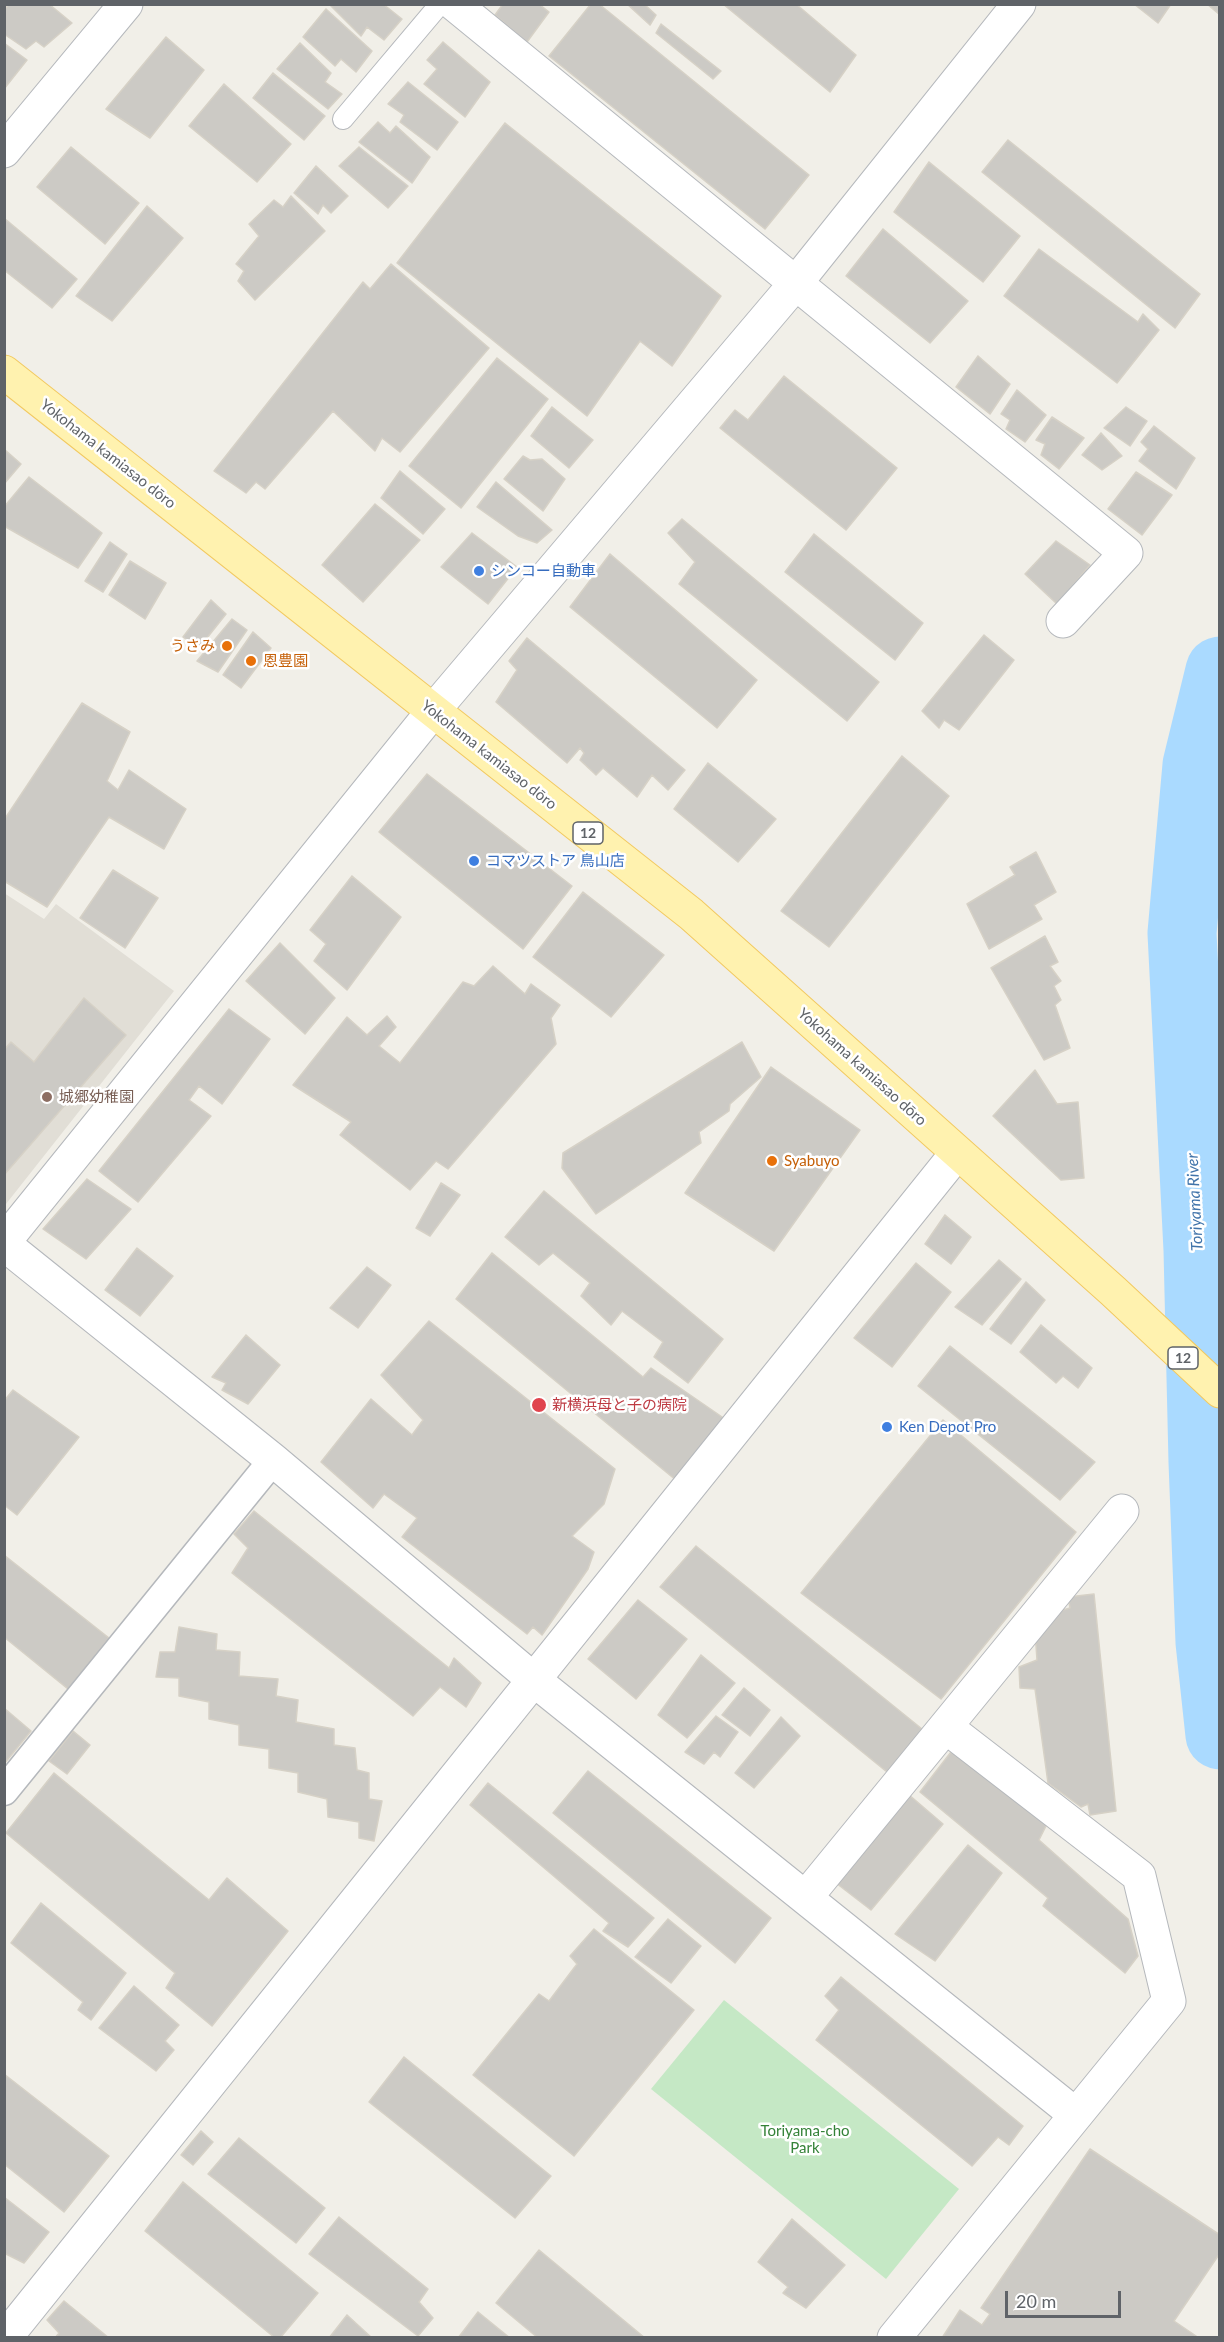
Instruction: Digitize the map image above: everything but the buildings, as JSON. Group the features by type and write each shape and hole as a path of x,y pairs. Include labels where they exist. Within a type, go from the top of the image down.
{"main road":[{"name":"Yokohama kamiasao dōro","path":"4,372 691,914 1113,1291 1146,1325 1220,1391"}],"street":[{"path":"4,151 126,4"},
{"path":"454,4 1126,552 1062,621"},
{"path":"1019,4 795,284 433,711 4,1243 273,1460 534,1680 1076,2115"},
{"path":"5,2337 957,1153"},
{"path":"4,1791 273,1460"},
{"path":"806,1897 1122,1511"},
{"path":"894,2337 1169,2001 1138,1876 946,1727"}],"lane":[{"path":"343,119 440,4"}],"shaded area":[{"name":"城郷幼稚園","path":"4,893 44,919 56,904 174,991 6,1204"}],"green space":[{"name":"Toriyama-cho Park","path":"724,2000 959,2189 886,2279 651,2089"}],"waterway":[{"name":"Toriyama River","path":"1220,671 1197,765 1182,933 1198,1250 1210,1642 1220,1735"}],"place":[{"name":"シンコー自動車","path":"479,571"},
{"name":"うさみ","path":"227,646"},
{"name":"恩豊園","path":"251,661"},
{"name":"コマツストア 鳥山店","path":"474,861"},
{"name":"城郷幼稚園","path":"47,1097"},
{"name":"Syabuyo","path":"772,1161"},
{"name":"新横浜母と子の病院","path":"539,1405"},
{"name":"Ken Depot Pro","path":"887,1427"}]}
